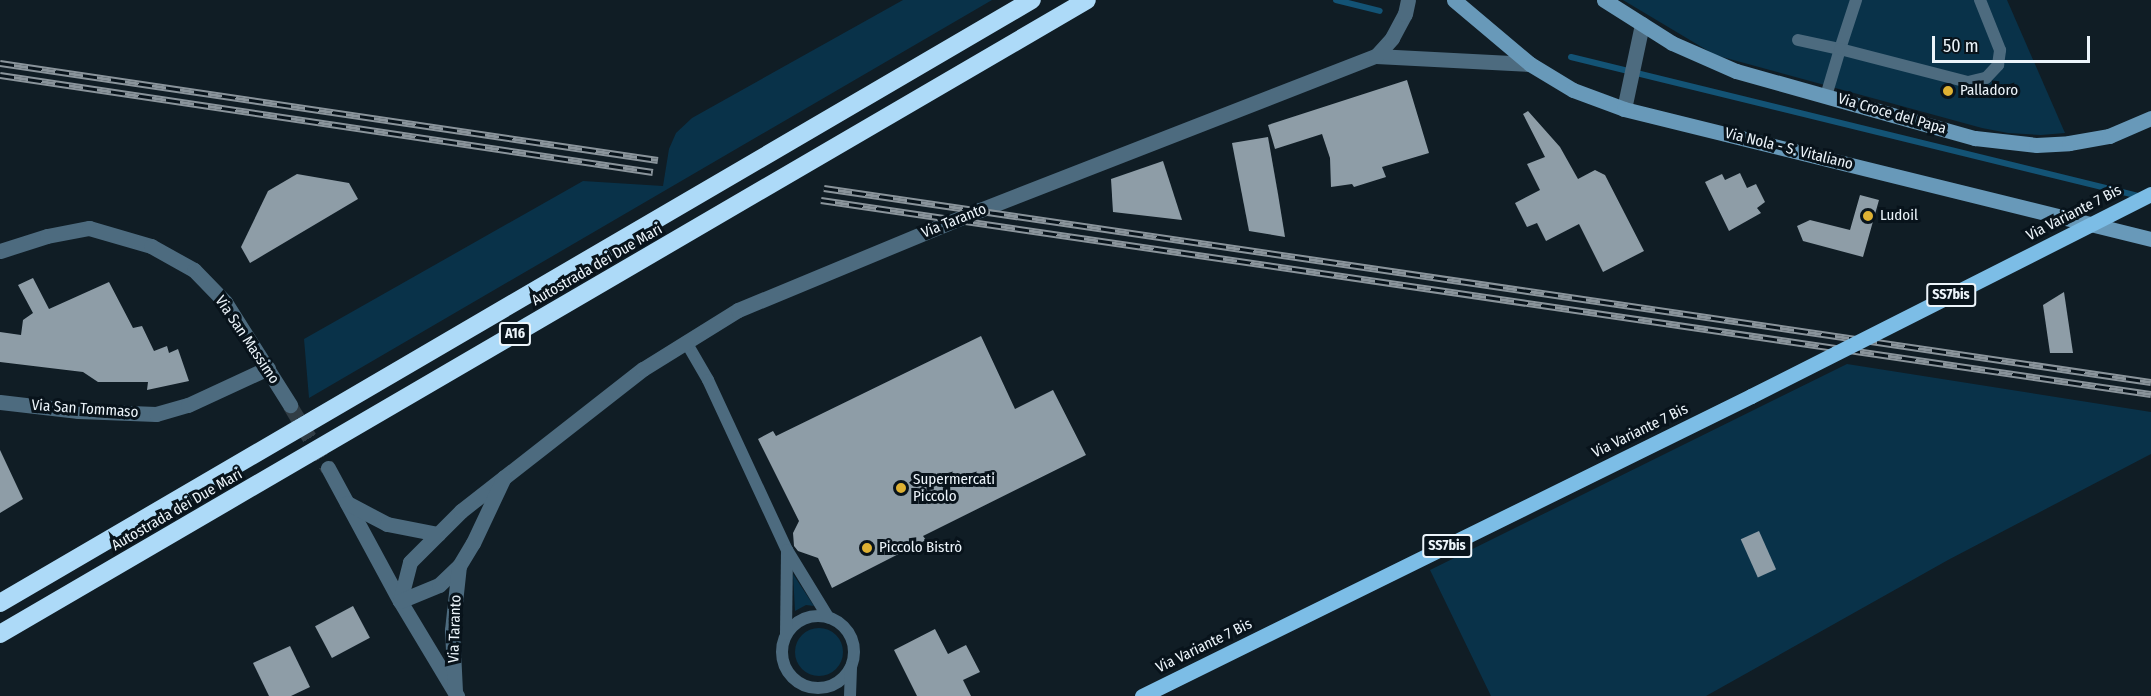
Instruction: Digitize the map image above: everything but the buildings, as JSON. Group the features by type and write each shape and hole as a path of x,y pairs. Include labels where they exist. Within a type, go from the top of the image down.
{"highway":[{"name":"Autostrada dei Due Mari","path":"0,603 1032,0"},
{"name":"Autostrada dei Due Mari","path":"0,634 1087,0"}],"main road":[{"name":"Via Nola - S. Vitaliano","path":"1454,0 1530,64 1573,90 1624,109 2151,239"},
{"name":"Via Croce del Papa","path":"1604,0 1672,43 1737,71 1975,138 2036,145 2069,143 2109,136 2151,118"},
{"name":"Via Variante 7 Bis","path":"1142,696 1751,396 2151,194"}],"street":[{"name":"Via Taranto","path":"400,601 410,562 461,511 643,369 686,342 749,305 980,210 1376,56 1392,38 1405,14 1408,0"},
{"path":"1624,109 1642,24"},
{"path":"1376,56 1530,64"},
{"name":"Via San Massimo","path":"0,251 47,236 89,228 151,246 194,270 225,302 290,405"},
{"name":"Via San Tommaso","path":"0,402 89,411 156,414 188,405 268,368"},
{"path":"328,468 400,601 456,694"},
{"name":"Via Taranto","path":"400,601 439,585 459,566 505,475"},
{"path":"347,503 387,524 438,534"},
{"name":"Via Taranto","path":"456,694 452,630 459,566"}],"lane":[{"path":"1826,96 1856,0"},
{"path":"1798,40 1968,82 1977,81 1993,72 2000,57 1997,40 1980,0"},
{"path":"686,342 708,380 787,550 828,617"},
{"path":"787,550 786,634 782,656 798,696"},
{"path":"786,634 803,618 816,615 828,617 839,622 848,631 855,655 844,678 834,685 810,688 791,677"},
{"path":"850,696 851,667"}],"shaded area":[{"path":"903,0 992,0 309,398 304,339 583,181 663,186 669,149 676,133 692,118"},
{"name":"Palladoro","path":"1623,0 2007,0 2065,133 2041,135 2008,133 1982,128 1715,55"},
{"path":"1847,364 2151,412 2151,454 1948,560 1706,696 1491,696 1430,570"},
{"path":"793,574 814,606 806,605 795,611"},
{"path":"819,628 836,635 843,652 836,669 819,676 802,669 795,652 802,635"}],"waterway":[{"path":"1336,0 1380,11"},
{"path":"1571,57 2139,196"}],"tunnel":[{"path":"290,405 328,468"}],"railway":[{"path":"0,63 658,160"},
{"path":"0,75 653,172"},
{"path":"824,188 2151,382"},
{"path":"821,200 2151,394"}],"place":[{"name":"Palladoro","path":"1948,91"},
{"name":"Ludoil","path":"1868,216"},
{"name":"Supermercati Piccolo","path":"901,488"},
{"name":"Piccolo Bistrò","path":"867,548"}]}
